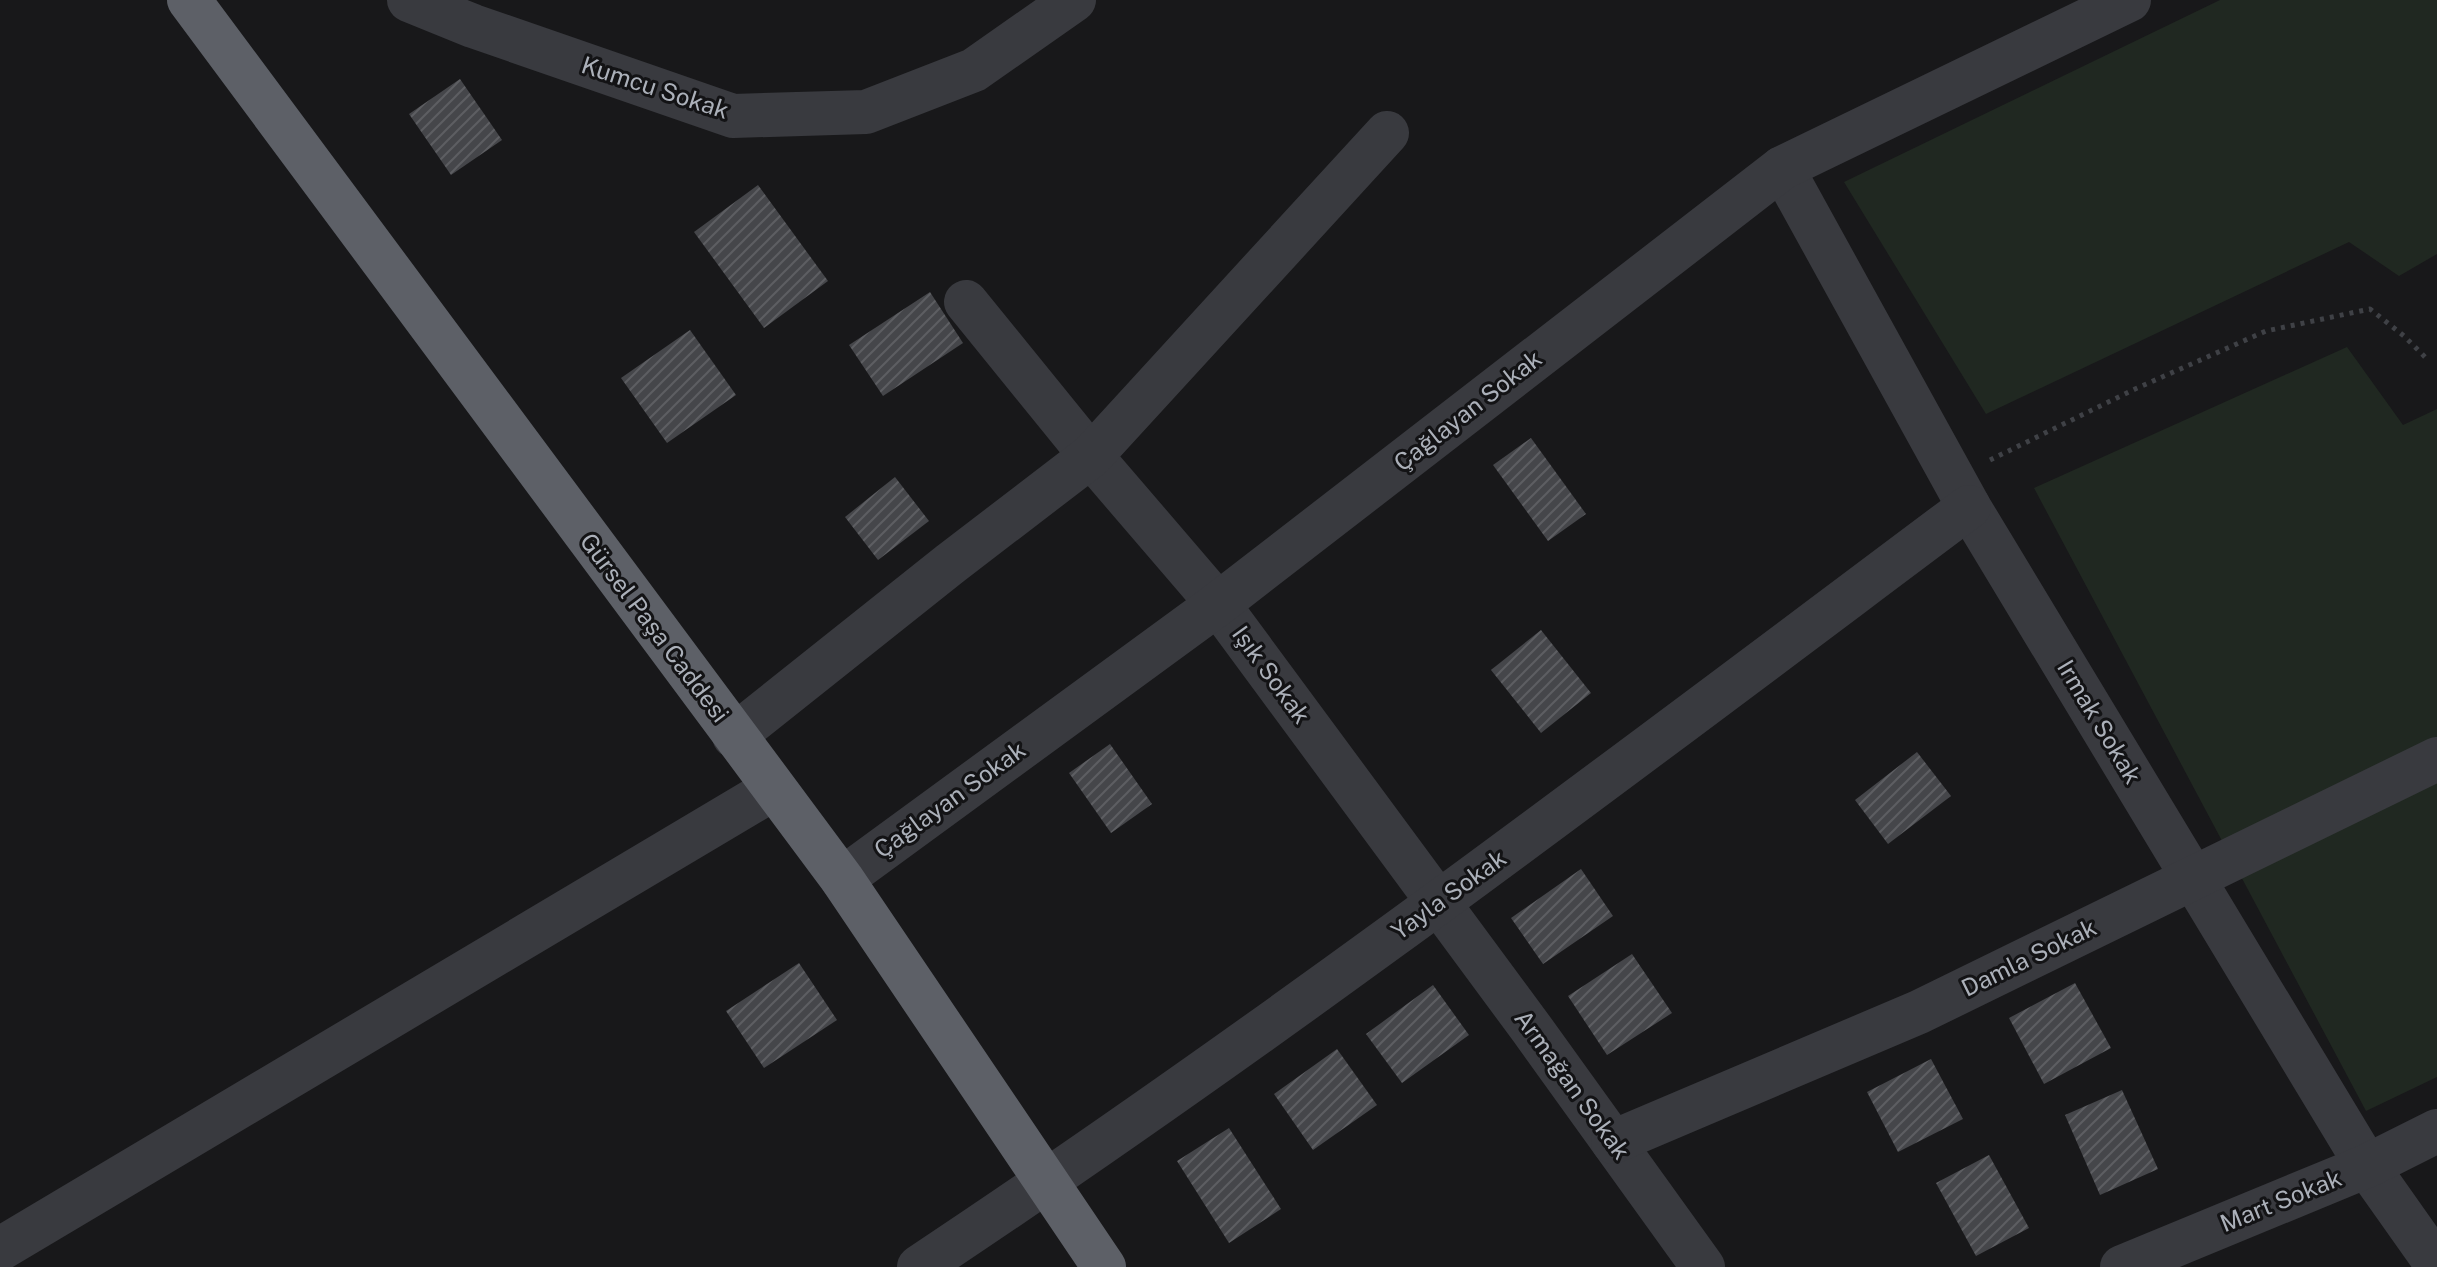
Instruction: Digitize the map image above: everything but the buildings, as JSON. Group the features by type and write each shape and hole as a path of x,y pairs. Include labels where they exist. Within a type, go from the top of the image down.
{"highway":[{"name":"Gürsel Paşa Caddesi","path":"189,0 842,879 1104,1267"}],"street":[{"name":"Kumcu Sokak","path":"409,0 473,26 733,116 866,112 974,70 1074,0"},
{"name":"Çağlayan Sokak","path":"842,879 1218,604 1782,168 2129,0"},
{"path":"734,736 1091,456 1387,133"},
{"name":"Irmak Sokak","path":"1782,168 1961,493 2367,1166 2437,1265"},
{"name":"Işık Sokak","path":"966,302 1091,456 1218,604 1439,904"},
{"name":"Yayla Sokak","path":"919,1267 1047,1182 1439,904 1961,493"},
{"name":"Damla Sokak","path":"1613,1142 1919,1012 2437,759"},
{"path":"0,1249 773,789"},
{"name":"Armağan Sokak","path":"1439,904 1703,1267"},
{"name":"Mart Sokak","path":"2122,1267 2367,1166 2437,1131"}],"path":[{"path":"1961,493 2135,389 2266,331 2370,309 2428,360"}],"shaded area":[{"path":"2220,0 2437,0 2437,254 2399,276 2349,242 1986,414 1844,182"},
{"path":"2347,347 2403,425 2437,409 2437,1077 2366,1111 2034,488"}]}
